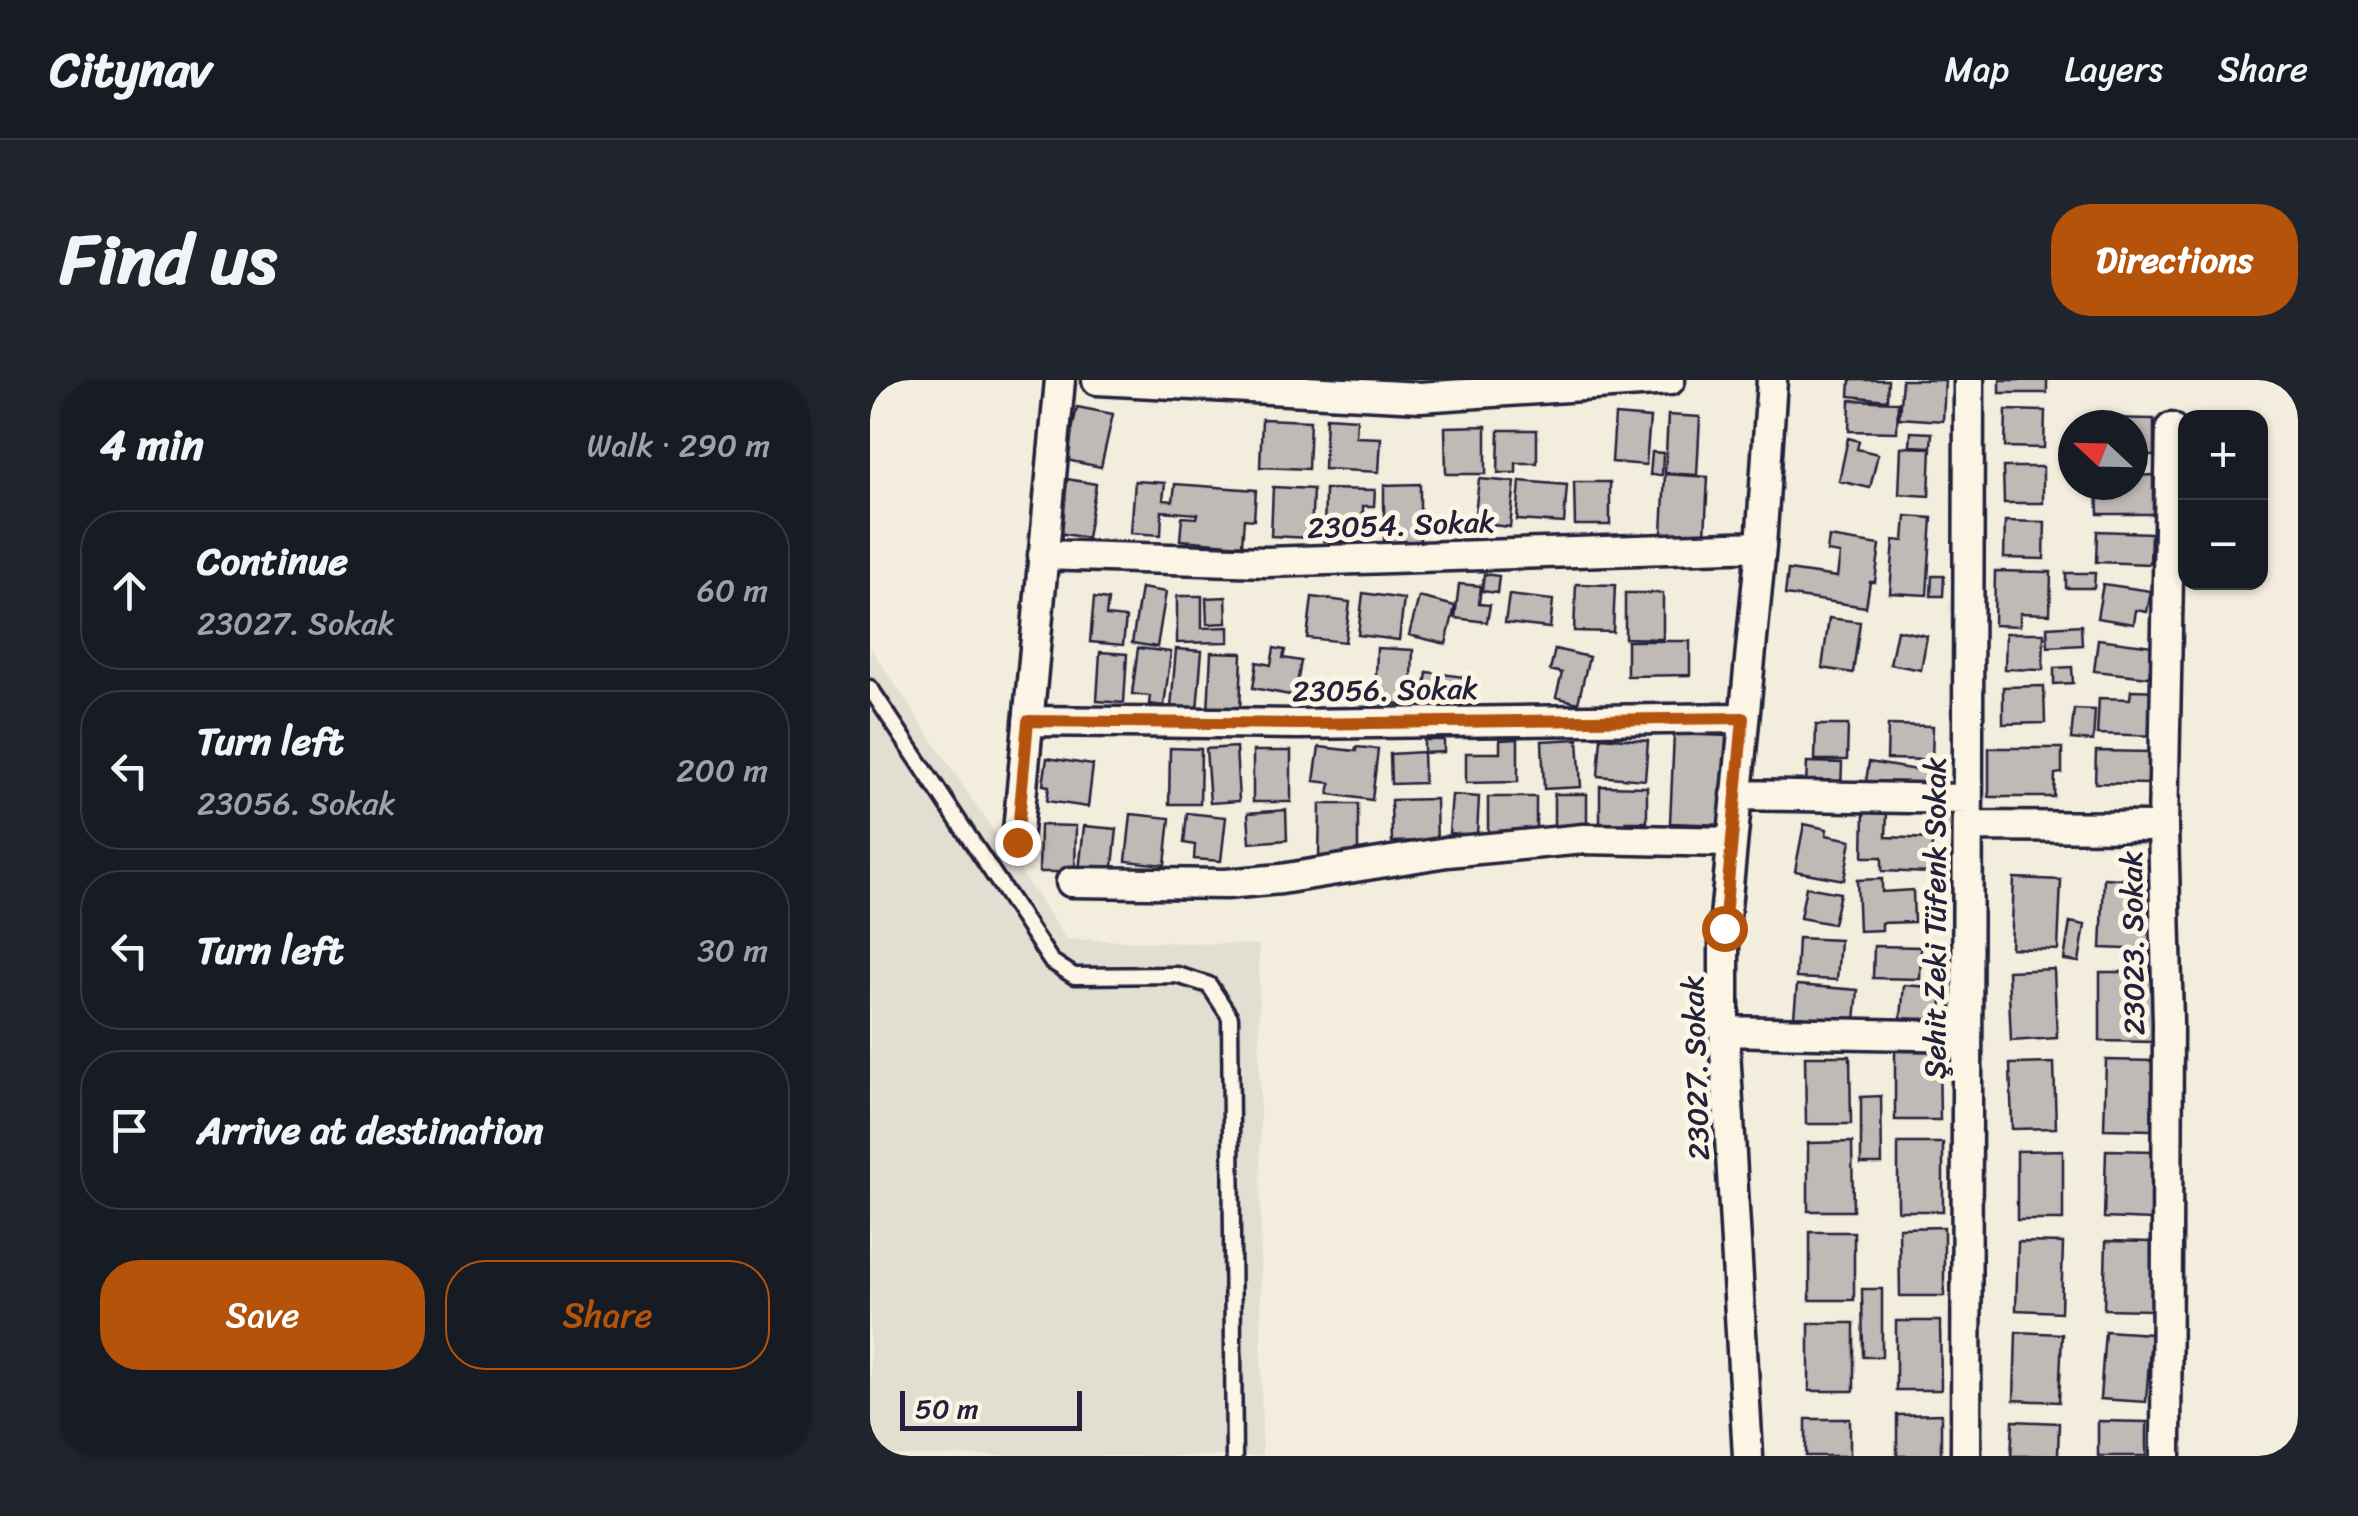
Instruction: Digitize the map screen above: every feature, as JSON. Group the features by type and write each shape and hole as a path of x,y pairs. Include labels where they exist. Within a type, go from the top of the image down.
{"street":[{"path":"1017,842 1060,380"},
{"path":"1097,380 1420,397 1670,380"},
{"name":"23027. Sokak","path":"1748,1456 1724,1031 1724,928 1761,546 1772,380"},
{"name":"Şehit Zeki Tüfenk Sokak","path":"1966,1456 1969,380"},
{"name":"23023. Sokak","path":"2166,1456 2168,1024 2164,827 2171,428"},
{"name":"23054. Sokak","path":"1044,555 1266,562 1761,546"},
{"name":"23056. Sokak","path":"1028,721 1298,724 1743,718"},
{"path":"1736,796 2164,827"},
{"path":"1071,882 1226,884 1447,852 1584,839 1732,842"},
{"path":"1724,1031 1968,1036"}],"lane":[{"path":"870,688 1051,961 1074,976 1177,976 1209,985 1230,1017 1234,1456"}],"shaded area":[{"path":"870,647 1066,939 1259,945 1262,1456 870,1456"}],"building":[{"path":"1850,380 1888,380 1887,400 1849,396"},
{"path":"1902,380 1945,380 1943,421 1899,418"},
{"path":"2000,380 2047,380 2047,393 2000,393"},
{"path":"1850,400 1898,402 1897,432 1849,431"},
{"path":"1077,407 1113,414 1101,467 1066,460"},
{"path":"2006,410 2045,411 2044,448 2005,447"},
{"path":"1615,415 1650,418 1646,465 1612,462"},
{"path":"1668,415 1700,417 1697,475 1665,473"},
{"path":"1326,417 1357,419 1356,437 1381,438 1379,472 1324,469"},
{"path":"1262,419 1310,421 1308,469 1260,467"},
{"path":"2148,419 2154,419 2154,456 2148,456"},
{"path":"1486,426 1486,474 1446,474 1445,427"},
{"path":"1499,430 1537,430 1537,463 1516,463 1516,473 1498,473"},
{"path":"1911,432 1932,433 1931,447 1910,446"},
{"path":"1848,438 1859,441 1857,449 1878,454 1870,488 1839,481"},
{"path":"1901,447 1931,448 1929,496 1899,494"},
{"path":"1652,452 1663,453 1662,475 1650,475"},
{"path":"2003,467 2043,467 2043,503 2004,503"},
{"path":"1665,474 1708,477 1705,536 1662,533"},
{"path":"2148,475 2153,475 2153,514 2098,514 2098,500 2148,500"},
{"path":"1067,479 1096,484 1087,538 1058,533"},
{"path":"1479,479 1515,482 1510,527 1474,523"},
{"path":"1135,481 1165,483 1163,500 1173,501 1175,484 1256,490 1254,520 1244,519 1242,545 1180,540 1182,517 1197,518 1198,514 1162,511 1161,535 1131,533"},
{"path":"1520,481 1567,485 1564,523 1517,520"},
{"path":"1574,482 1610,482 1610,525 1575,525"},
{"path":"1420,484 1420,542 1384,542 1384,485"},
{"path":"1273,487 1313,489 1311,538 1271,536"},
{"path":"1325,489 1375,490 1374,506 1363,506 1363,526 1347,526 1347,541 1324,541"},
{"path":"1906,516 1932,518 1927,595 1890,593 1894,540 1904,541"},
{"path":"2005,521 2045,522 2044,559 2004,558"},
{"path":"2097,531 2151,533 2150,564 2096,562"},
{"path":"1829,537 1880,545 1875,582 1870,582 1866,607 1785,595 1788,570 1837,577 1840,554 1827,552"},
{"path":"1995,571 2051,572 2050,614 2020,613 2020,626 1994,625"},
{"path":"2066,573 2095,573 2094,588 2066,588"},
{"path":"1484,574 1499,576 1497,593 1482,591"},
{"path":"1932,576 1944,576 1943,596 1931,596"},
{"path":"1459,584 1481,586 1479,604 1490,605 1487,622 1455,618"},
{"path":"1576,584 1615,585 1613,632 1574,631"},
{"path":"2103,584 2151,591 2147,612 2136,610 2134,624 2097,618"},
{"path":"1141,588 1166,592 1157,647 1132,643"},
{"path":"1363,593 1404,599 1399,640 1358,635"},
{"path":"1625,593 1663,593 1663,639 1625,638"},
{"path":"1509,595 1553,600 1550,628 1505,623"},
{"path":"1177,596 1202,596 1202,628 1229,627 1229,642 1177,643"},
{"path":"1226,597 1227,623 1207,624 1206,598"},
{"path":"1312,597 1350,602 1345,642 1307,638"},
{"path":"1419,597 1455,606 1446,644 1409,635"},
{"path":"1094,598 1108,600 1106,616 1126,618 1123,645 1090,642"},
{"path":"1829,618 1860,622 1853,673 1822,668"},
{"path":"2081,625 2082,645 2048,647 2047,627"},
{"path":"1897,630 1927,636 1921,670 1890,664"},
{"path":"2006,633 2044,633 2043,670 2005,669"},
{"path":"2098,639 2153,646 2149,677 2094,671"},
{"path":"1627,641 1690,641 1690,675 1627,676"},
{"path":"1138,648 1171,652 1164,706 1149,704 1150,696 1132,694"},
{"path":"1274,648 1285,650 1283,658 1301,661 1295,696 1253,688 1257,662 1271,665"},
{"path":"1377,648 1413,650 1411,704 1375,703"},
{"path":"1176,649 1202,651 1197,710 1171,708"},
{"path":"1555,649 1589,657 1578,703 1556,697 1562,673 1550,670"},
{"path":"1100,652 1127,654 1124,703 1097,701"},
{"path":"1211,652 1242,653 1240,714 1208,713"},
{"path":"2072,667 2073,683 2054,684 2054,668"},
{"path":"1427,672 1464,677 1459,714 1422,709"},
{"path":"2044,686 2045,723 2003,724 2003,687"},
{"path":"2131,690 2163,691 2160,736 2097,734 2099,698 2130,699"},
{"path":"2074,709 2095,710 2093,741 2071,739"},
{"path":"1816,725 1848,725 1847,760 1815,760"},
{"path":"1888,725 1933,726 1932,760 1887,759"},
{"path":"1674,734 1729,736 1726,825 1670,823"},
{"path":"1601,737 1648,741 1645,780 1598,776"},
{"path":"1518,739 1518,782 1466,783 1466,753 1500,753 1500,740"},
{"path":"1578,739 1581,787 1544,789 1542,741"},
{"path":"1424,740 1444,740 1444,752 1424,753"},
{"path":"1236,747 1239,801 1210,803 1206,749"},
{"path":"1319,747 1378,749 1372,800 1329,794 1331,783 1314,781"},
{"path":"1170,748 1201,749 1200,804 1169,804"},
{"path":"1989,748 2062,748 2062,773 2055,774 2054,797 1989,797"},
{"path":"1253,751 1291,751 1291,802 1253,802"},
{"path":"2096,751 2152,752 2151,784 2095,783"},
{"path":"1423,752 1424,783 1391,784 1390,754"},
{"path":"1047,758 1093,765 1088,807 1047,801 1049,786 1043,785"},
{"path":"1807,762 1842,763 1841,789 1806,788"},
{"path":"1869,762 1934,773 1931,794 1865,788"},
{"path":"1600,786 1647,787 1647,822 1626,822 1626,828 1600,828"},
{"path":"1554,794 1587,794 1587,830 1554,830"},
{"path":"1452,795 1479,797 1477,835 1449,833"},
{"path":"1488,797 1536,797 1536,842 1488,843"},
{"path":"1436,799 1437,849 1422,849 1421,841 1392,842 1391,800"},
{"path":"1320,804 1358,804 1358,859 1319,858"},
{"path":"1286,810 1287,840 1250,843 1248,813"},
{"path":"1864,811 1887,812 1886,837 1932,839 1931,873 1882,871 1882,857 1863,857"},
{"path":"1938,811 1955,815 1952,833 1933,829"},
{"path":"1187,813 1226,817 1221,861 1194,859 1195,845 1184,843"},
{"path":"1131,814 1170,818 1165,865 1126,861"},
{"path":"1804,824 1827,829 1826,835 1851,840 1844,880 1795,871"},
{"path":"1040,825 1076,826 1075,872 1039,872"},
{"path":"1084,826 1117,829 1112,875 1079,871"},
{"path":"2014,878 2061,880 2058,950 2011,948"},
{"path":"2104,878 2153,881 2150,950 2101,948"},
{"path":"1882,879 1882,892 1913,890 1914,922 1882,923 1882,930 1859,931 1857,880"},
{"path":"1806,887 1840,893 1833,924 1800,918"},
{"path":"2070,922 2085,925 2079,962 2064,960"},
{"path":"1798,938 1840,940 1837,980 1796,978"},
{"path":"1874,946 1921,947 1920,979 1873,978"},
{"path":"2054,969 2057,1038 2011,1041 2008,971"},
{"path":"2100,972 2154,972 2154,1042 2100,1041"},
{"path":"1797,985 1858,990 1855,1021 1794,1016"},
{"path":"1904,985 1943,988 1940,1022 1901,1018"},
{"path":"1895,1051 1939,1051 1940,1120 1895,1120"},
{"path":"1805,1056 1850,1056 1851,1124 1806,1124"},
{"path":"2106,1060 2155,1061 2153,1130 2104,1129"},
{"path":"2054,1063 2056,1128 2012,1129 2010,1064"},
{"path":"1881,1096 1882,1164 1861,1164 1861,1097"},
{"path":"1852,1142 1853,1211 1808,1211 1808,1143"},
{"path":"1898,1143 1943,1143 1943,1211 1898,1211"},
{"path":"2063,1150 2063,1220 2017,1220 2017,1151"},
{"path":"2106,1150 2155,1151 2152,1220 2104,1218"},
{"path":"1944,1227 1944,1296 1900,1296 1899,1228"},
{"path":"1810,1232 1854,1232 1854,1300 1810,1300"},
{"path":"2106,1241 2152,1242 2151,1310 2104,1309"},
{"path":"2018,1242 2063,1243 2061,1312 2016,1310"},
{"path":"1862,1289 1882,1289 1882,1357 1863,1357"},
{"path":"1896,1321 1940,1321 1941,1390 1896,1390"},
{"path":"1809,1323 1854,1323 1854,1391 1809,1391"},
{"path":"2105,1331 2151,1334 2146,1402 2100,1399"},
{"path":"2016,1332 2062,1334 2059,1402 2014,1400"},
{"path":"1941,1414 1941,1456 1897,1456 1897,1415"},
{"path":"1806,1419 1850,1419 1850,1456 1806,1456"},
{"path":"2013,1421 2059,1423 2058,1456 2011,1456"},
{"path":"2098,1421 2147,1422 2147,1456 2098,1456"}],"route":[{"path":"1017,842 1028,721 1298,724 1743,718 1724,928"}]}
